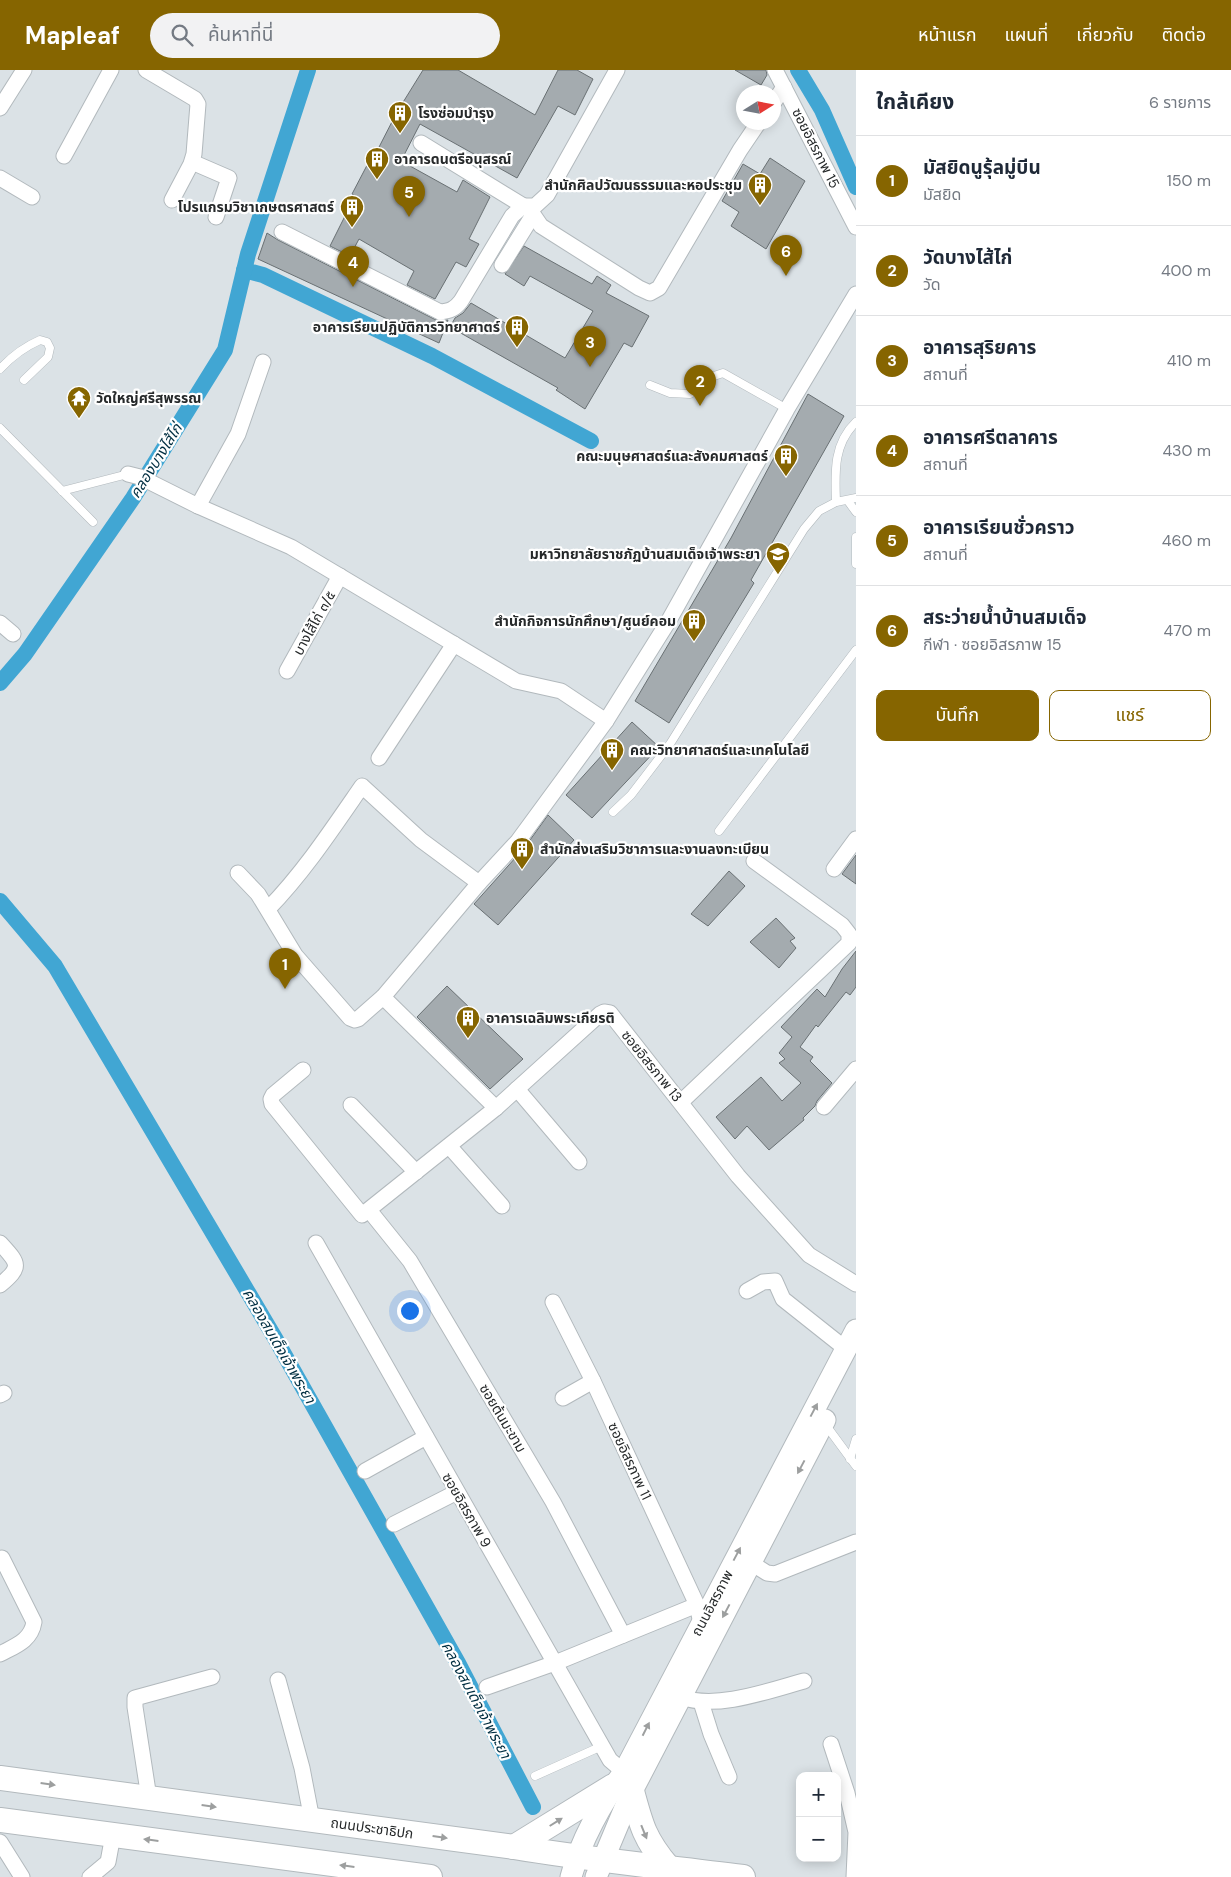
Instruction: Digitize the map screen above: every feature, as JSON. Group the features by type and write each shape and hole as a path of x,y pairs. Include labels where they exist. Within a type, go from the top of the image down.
{"main road":[{"name":"ถนนอิสรภาพ","path":"573,1867 623,1783 699,1614 851,1355 856,1330"},
{"path":"599,1868 623,1783 681,1697 824,1423 851,1355"},
{"name":"ถนนประชาธิปก","path":"0,1778 514,1847 573,1867 668,1867 743,1877"},
{"path":"514,1847 623,1783"},
{"path":"623,1783 647,1838 668,1867"},
{"path":"0,1820 430,1877"}],"street":[{"path":"0,108 24,70"},
{"path":"64,156 111,70"},
{"path":"146,70 198,102 196,144 192,162 172,200"},
{"path":"282,232 440,312 456,308 512,216 528,211 547,195 617,70"},
{"name":"ซอยอิสรภาพ 15","path":"775,70 856,227"},
{"path":"781,92 784,87"},
{"path":"421,143 528,211 541,226 639,288 650,293 656,291 667,275 754,130"},
{"path":"192,162 229,178 216,217"},
{"path":"0,178 32,197"},
{"path":"502,265 528,211"},
{"path":"238,872 258,894 295,955 350,1018 358,1019 383,997 479,883 518,841 606,721 668,622 788,409 856,294"},
{"path":"198,506 238,434 263,362"},
{"path":"139,478 291,547 516,681 561,690 606,721"},
{"name":"บางไส้ไก่ ๓/๕","path":"287,671 340,576"},
{"path":"0,623 14,634"},
{"path":"379,758 454,644"},
{"path":"268,909 324,841 362,786 421,840 479,883"},
{"path":"834,869 856,839"},
{"path":"681,1102 849,943 849,934 842,925 754,860"},
{"path":"383,997 496,1108"},
{"name":"ซอยอิสรภาพ 13","path":"365,1213 496,1108 604,1012 610,1013 738,1176 809,1255 856,1284"},
{"path":"824,1107 856,1069"},
{"name":"ซอยต้นมะขาม","path":"303,1070 273,1095 271,1099 272,1104 365,1213 410,1261 553,1502 623,1635"},
{"path":"517,1089 580,1162"},
{"path":"351,1105 416,1172"},
{"path":"449,1146 502,1206"},
{"path":"0,1243 15,1260 16,1269 0,1285"},
{"name":"ซอยอิสรภาพ 9","path":"316,1244 623,1783"},
{"path":"747,1291 763,1282 775,1282 783,1299 851,1355"},
{"name":"ซอยอิสรภาพ 11","path":"553,1302 593,1381 699,1614"},
{"path":"563,1398 593,1381"},
{"path":"365,1471 426,1437"},
{"path":"394,1524 457,1492"},
{"path":"751,1563 767,1573 775,1574 856,1542"},
{"path":"0,1654 27,1639 32,1631 34,1622 2,1558"},
{"path":"487,1688 623,1635 699,1614"},
{"path":"150,1798 135,1698 212,1677"},
{"path":"278,1680 302,1768 312,1820"},
{"path":"681,1697 701,1702 715,1701 759,1693 804,1681"},
{"path":"701,1702 711,1734 729,1777"},
{"path":"831,1744 847,1793 856,1832 854,1877"},
{"path":"90,1877 108,1862 113,1835"},
{"path":"0,1842 22,1877"}],"lane":[{"path":"0,369 10,358 24,348 40,340 47,342 50,348 48,357 24,380"},
{"path":"650,386 670,393 690,394 714,376 723,373 788,409"},
{"path":"836,502 835,474 839,448 847,431 856,422"},
{"path":"0,428 93,522"},
{"path":"62,491 139,478"},
{"path":"613,812 631,795 670,744 804,529 819,511 836,502 852,500 856,512"},
{"path":"856,537 856,564"},
{"path":"718,831 856,650"},
{"path":"824,1423 856,1466"},
{"path":"850,1459 856,1439"},
{"path":"535,1776 602,1746"}],"building":[{"path":"423,70 458,70 535,115 558,70 577,70 593,79 575,115 558,106 517,178 420,124 401,161 457,192 463,180 490,197 469,239 479,244 466,267 456,262 435,299 407,285 414,271 359,239 350,256 330,246 355,196 352,194 375,150 377,151 397,112"},
{"path":"735,70 766,70 767,75 761,85"},
{"name":"สำนักศิลปวัฒนธรรมและหอประชุม","path":"770,158 805,181 766,249 731,226 739,212 722,201 743,164 760,174"},
{"path":"267,233 436,320 448,320 439,343 258,259"},
{"path":"524,246 592,284 597,276 611,285 606,293 649,316 632,347 624,343 585,409 556,390 558,388 450,327 455,318 463,313 471,303 565,358 593,311 530,276 524,286 505,274"},
{"path":"808,394 844,416 751,580 754,583 669,723 635,701 731,538"},
{"name":"คณะวิทยาศาสตร์และเทคโนโลยี","path":"632,722 659,747 592,818 566,795"},
{"name":"สำนักส่งเสริมวิชาการและงานลงทะเบียน","path":"548,815 574,840 498,925 474,904 525,847"},
{"path":"856,855 856,884 842,874"},
{"path":"729,871 745,886 708,926 691,914"},
{"path":"776,918 795,938 790,941 796,948 779,968 750,942"},
{"path":"856,951 856,987 850,995 846,992 818,1027 816,1025 800,1047 813,1057 810,1061 832,1083 815,1106 803,1118 804,1120 769,1150 747,1126 735,1139 716,1117 761,1077 782,1101 801,1083 779,1063 785,1059 779,1053 792,1037 781,1027 817,989 825,997 842,969"},
{"name":"อาคารเฉลิมพระเกียรติ","path":"447,986 523,1059 490,1089 417,1017"}],"waterway":[{"name":"คลองบางไส้ไก่","path":"0,683 25,654 133,498 225,350 248,254 308,70"},
{"name":"คลองสมเด็จเจ้าพระยา","path":"798,70 822,110 856,187"},
{"path":"244,270 263,275 432,356 591,441"},
{"name":"คลองสมเด็จเจ้าพระยา","path":"0,901 55,966 275,1338 458,1663 533,1807"}],"place":[{"name":"โรงซ่อมบำรุง","path":"400,134"},
{"name":"อาคารดนตรีอนุสรณ์","path":"377,180"},
{"name":"สำนักศิลปวัฒนธรรมและหอประชุม","path":"760,206"},
{"name":"อาคารเรียนชั่วคราว","path":"409,217"},
{"name":"โปรแกรมวิชาเกษตรศาสตร์","path":"352,228"},
{"name":"สระว่ายน้ำบ้านสมเด็จ","path":"786,276"},
{"name":"อาคารศรีตลาคาร","path":"353,287"},
{"name":"อาคารเรียนปฏิบัติการวิทยาศาตร์","path":"517,348"},
{"name":"อาคารสุริยคาร","path":"590,367"},
{"name":"วัดบางไส้ไก่","path":"700,406"},
{"name":"วัดใหญ่ศรีสุพรรณ","path":"79,419"},
{"name":"คณะมนุษศาสตร์และสังคมศาสตร์","path":"786,477"},
{"name":"มหาวิทยาลัยราชภัฏบ้านสมเด็จเจ้าพระยา","path":"778,575"},
{"name":"สำนักกิจการนักศึกษา/ศูนย์คอม","path":"694,642"},
{"name":"คณะวิทยาศาสตร์และเทคโนโลยี","path":"612,771"},
{"name":"สำนักส่งเสริมวิชาการและงานลงทะเบียน","path":"522,870"},
{"name":"มัสยิดนูรุ้ลมู่บีน","path":"285,989"},
{"name":"อาคารเฉลิมพระเกียรติ","path":"468,1039"}]}
